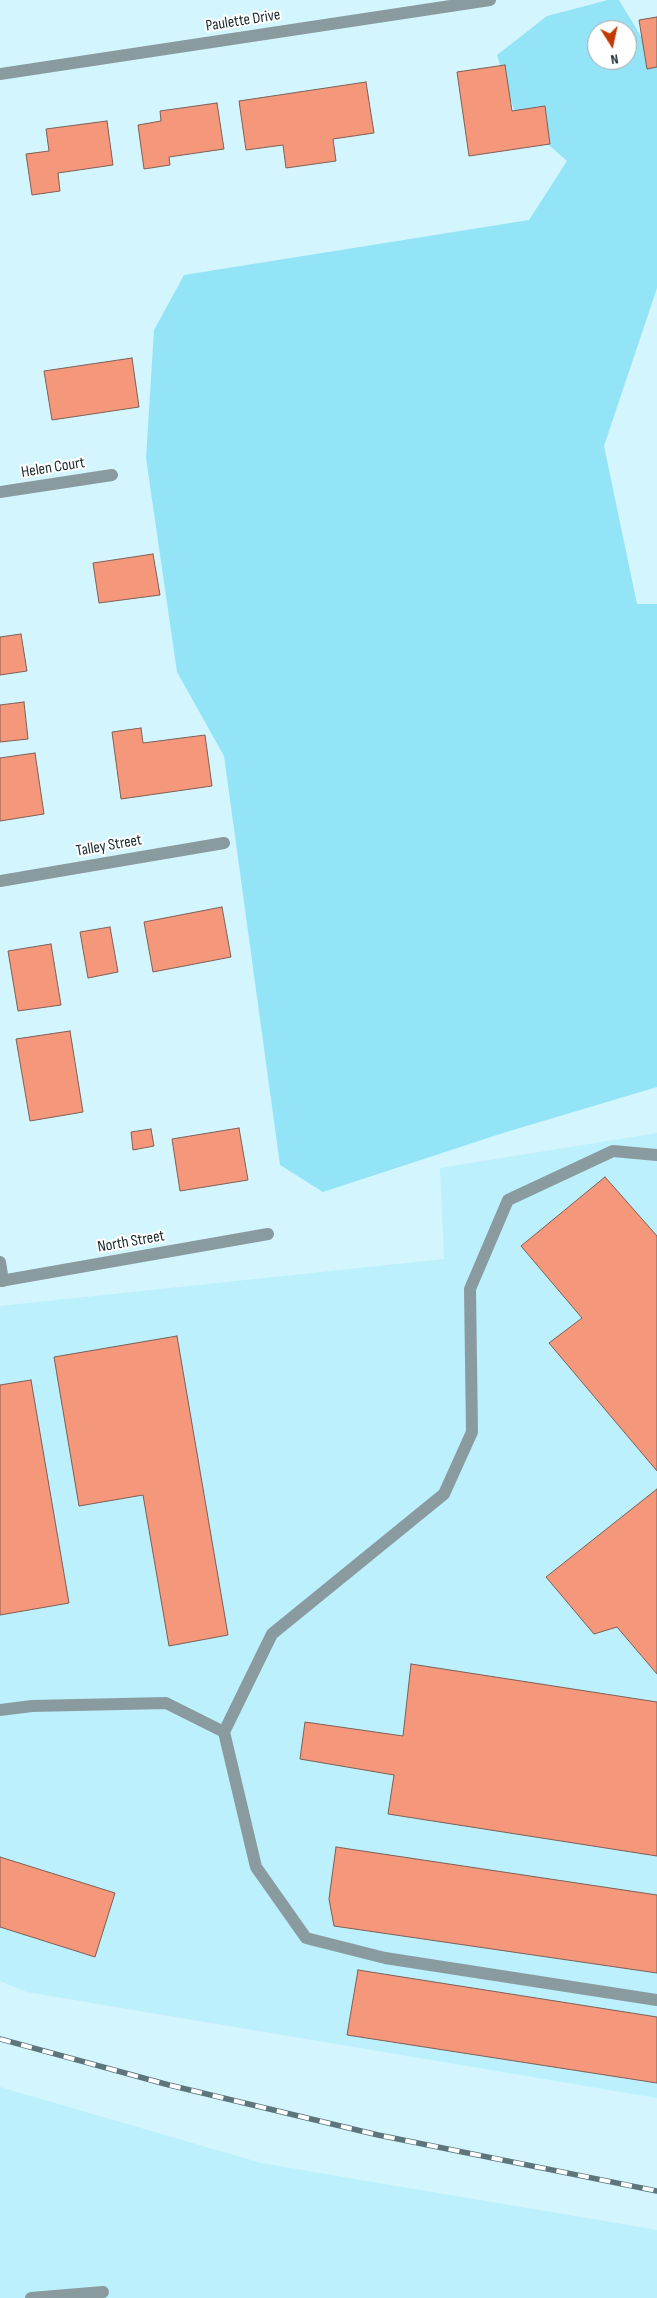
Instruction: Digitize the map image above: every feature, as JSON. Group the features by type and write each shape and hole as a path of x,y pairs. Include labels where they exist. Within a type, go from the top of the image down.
{"street":[{"name":"Paulette Drive","path":"0,74 490,0"},
{"name":"Helen Court","path":"0,492 112,475"},
{"name":"Talley Street","path":"0,881 224,843"},
{"path":"657,1154 613,1151 508,1200 470,1288 472,1432 444,1494 272,1634 224,1732 256,1867 306,1938 385,1958 657,2000"},
{"name":"North Street","path":"2,1281 268,1234"},
{"path":"0,1262 2,1281"},
{"path":"0,1710 32,1706 166,1703 224,1732"},
{"path":"31,2298 103,2292"}],"shaded area":[{"path":"608,0 619,0 631,20 587,20 587,70 637,70 637,30 657,63 657,288 604,446 637,604 657,604 657,1087 503,1133 323,1192 280,1165 224,756 177,672 146,458 154,330 184,275 529,220 567,161 516,116 497,55 547,16"},
{"path":"657,1133 657,2098 27,1992 0,1981 0,1306 444,1259 440,1168"},
{"path":"0,2087 261,2163 657,2230 657,2298 0,2298"}],"building":[{"path":"657,17 657,67 647,69 639,20"},
{"path":"505,65 512,111 545,106 550,144 469,156 457,72"},
{"path":"366,82 374,133 333,139 336,161 286,168 283,145 246,150 239,101"},
{"path":"217,103 224,149 169,157 170,165 144,169 138,125 161,121 160,111"},
{"path":"107,121 113,165 58,173 60,191 32,195 26,154 49,151 46,129"},
{"path":"132,358 139,407 52,420 44,371"},
{"path":"153,554 160,595 99,603 93,563"},
{"path":"21,634 27,671 0,675 0,637"},
{"path":"24,702 28,739 0,742 0,705"},
{"path":"141,728 143,743 205,735 212,786 121,799 112,732"},
{"path":"35,753 44,814 0,821 0,758"},
{"path":"222,907 231,957 153,972 144,922"},
{"path":"110,927 118,972 88,978 80,932"},
{"path":"51,944 61,1005 18,1011 8,951"},
{"path":"70,1031 83,1112 30,1121 16,1039"},
{"path":"239,1128 248,1180 180,1191 172,1139"},
{"path":"151,1129 154,1146 133,1150 131,1132"},
{"path":"605,1177 657,1236 657,1471 549,1343 582,1318 521,1246"},
{"path":"177,1336 228,1635 169,1646 143,1495 79,1506 54,1357"},
{"path":"31,1380 69,1603 0,1615 0,1385"},
{"path":"657,1489 657,1674 617,1627 594,1634 546,1577"},
{"path":"411,1664 657,1702 657,1856 388,1814 394,1775 300,1759 305,1722 403,1736"},
{"path":"336,1847 657,1895 657,1973 334,1926 329,1899"},
{"path":"0,1857 115,1893 95,1957 0,1927"},
{"path":"358,1970 657,2017 657,2083 347,2035"}],"railway":[{"path":"0,2039 169,2085 378,2135 657,2191"}]}
